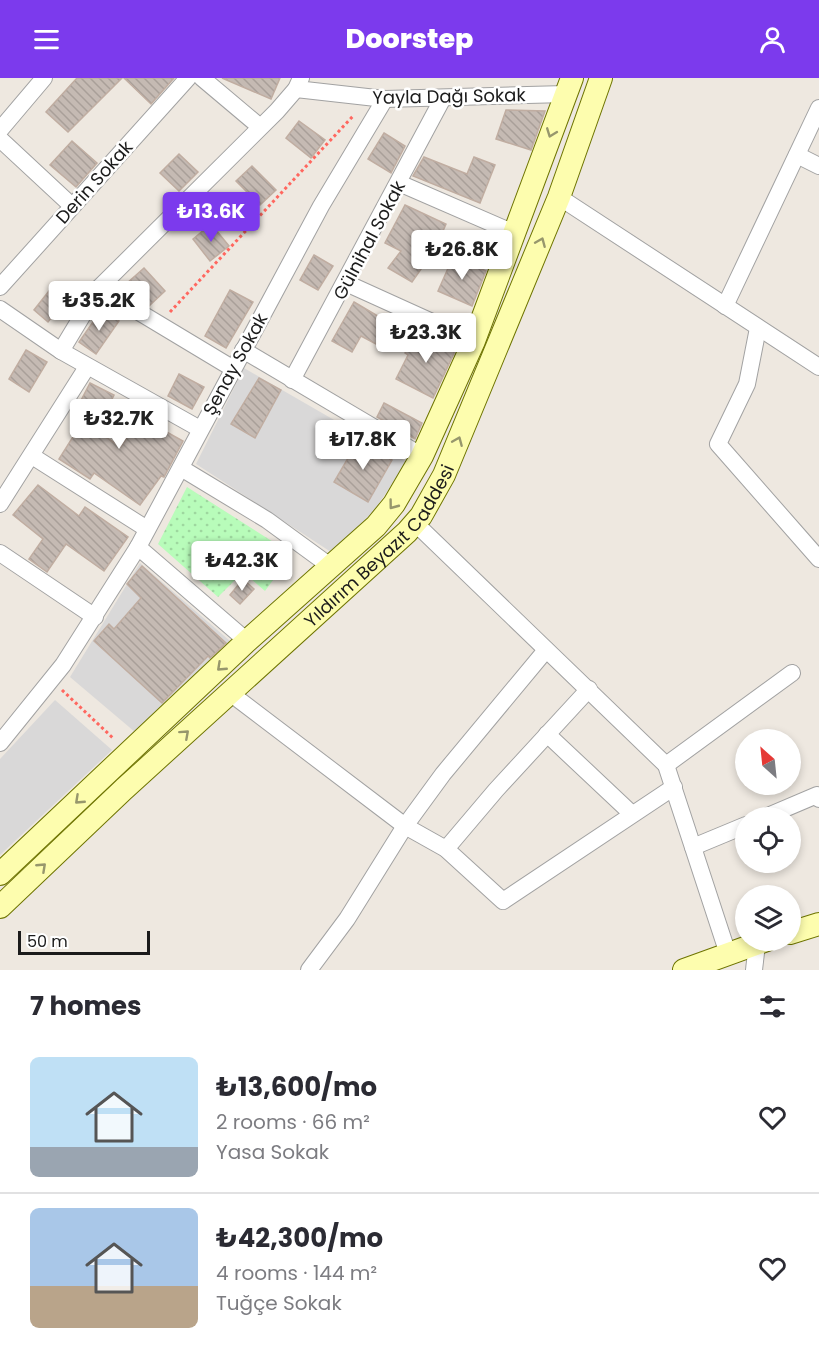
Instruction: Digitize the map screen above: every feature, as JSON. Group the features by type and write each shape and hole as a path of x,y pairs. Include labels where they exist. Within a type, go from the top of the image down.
{"main road":[{"name":"Yıldırım Beyazıt Caddesi","path":"0,907 415,523 444,475 559,198 601,78"},
{"path":"0,874 248,641 376,526 399,496 422,456 474,341 569,86"},
{"path":"801,930 819,924"},
{"path":"684,970 736,951"}],"street":[{"path":"0,130 44,78"},
{"name":"Derin Sokak","path":"0,287 188,78"},
{"path":"202,78 259,126"},
{"path":"61,351 99,288 259,126 298,83"},
{"name":"Yayla Dağı Sokak","path":"298,83 378,99 443,98 569,86"},
{"name":"Gülnihal Sokak","path":"292,380 346,283 443,98"},
{"name":"Şenay Sokak","path":"0,744 52,681 138,547 378,99"},
{"path":"725,306 819,108"},
{"path":"0,139 72,206"},
{"path":"797,155 819,166"},
{"path":"399,183 514,233"},
{"path":"559,198 819,367"},
{"path":"346,283 474,341"},
{"path":"99,288 232,368"},
{"path":"0,309 87,367 200,429"},
{"path":"758,328 747,384 718,444 819,559"},
{"path":"243,350 422,456"},
{"path":"0,504 87,367"},
{"path":"32,456 147,529"},
{"path":"181,468 267,520 330,566"},
{"path":"415,523 666,765 728,954"},
{"path":"138,547 248,641"},
{"path":"0,553 95,617"},
{"path":"309,970 347,919 405,826 442,774 546,650"},
{"path":"666,765 792,673"},
{"path":"447,849 589,689"},
{"path":"230,693 405,826 447,849 503,900 674,786"},
{"path":"547,734 632,814"},
{"path":"789,807 817,795 819,799"},
{"path":"693,847 735,830"},
{"path":"754,970 759,951"}],"path":[{"path":"159,324 378,99"},
{"path":"52,681 129,753"}],"shaded area":[{"path":"244,368 407,462 373,512 331,552 196,464"},
{"path":"140,563 230,641 135,732 70,677"},
{"path":"55,700 112,750 0,855 0,759"}],"green space":[{"path":"187,487 292,554 265,591 243,572 218,597 158,544"}],"building":[{"path":"77,78 122,78 68,132 46,112"},
{"path":"124,78 174,78 151,104"},
{"path":"222,78 280,78 271,99"},
{"path":"506,110 545,111 531,150 496,139"},
{"path":"299,121 325,140 311,158 286,138"},
{"path":"384,133 405,146 391,173 368,159"},
{"path":"72,141 97,163 76,187 50,165"},
{"path":"179,154 198,172 179,191 160,173"},
{"path":"424,157 467,174 474,157 495,165 480,203 413,176"},
{"path":"252,166 276,190 260,205 236,181"},
{"path":"405,205 446,224 435,249 412,282 388,268 401,251 385,243"},
{"path":"211,224 229,246 210,261 193,239"},
{"path":"314,255 333,266 318,290 300,280"},
{"path":"453,257 486,271 472,306 438,291"},
{"path":"144,268 165,291 149,306 126,284"},
{"path":"56,282 70,294 48,322 34,310"},
{"path":"230,290 253,302 226,348 205,336"},
{"path":"354,302 388,322 376,344 361,336 352,352 332,341"},
{"path":"102,309 119,321 96,354 79,342"},
{"path":"416,330 456,349 433,398 396,379 408,355 405,353"},
{"path":"26,350 47,362 29,392 9,379"},
{"path":"179,374 204,387 192,409 168,396"},
{"path":"259,378 281,390 255,438 231,424"},
{"path":"90,383 114,395 96,431 121,447 140,417 183,441 164,477 161,476 140,505 94,473 90,479 59,459 83,421 73,416"},
{"path":"384,403 422,423 415,439 377,417"},
{"path":"358,441 392,460 368,502 334,482"},
{"path":"38,485 79,516 85,507 128,537 104,571 66,544 47,572 29,559 43,539 13,515"},
{"path":"142,566 226,643 210,658 208,656 162,703 94,641 109,624 114,629 141,598 127,584"},
{"path":"243,579 254,589 240,604 230,595"}]}
